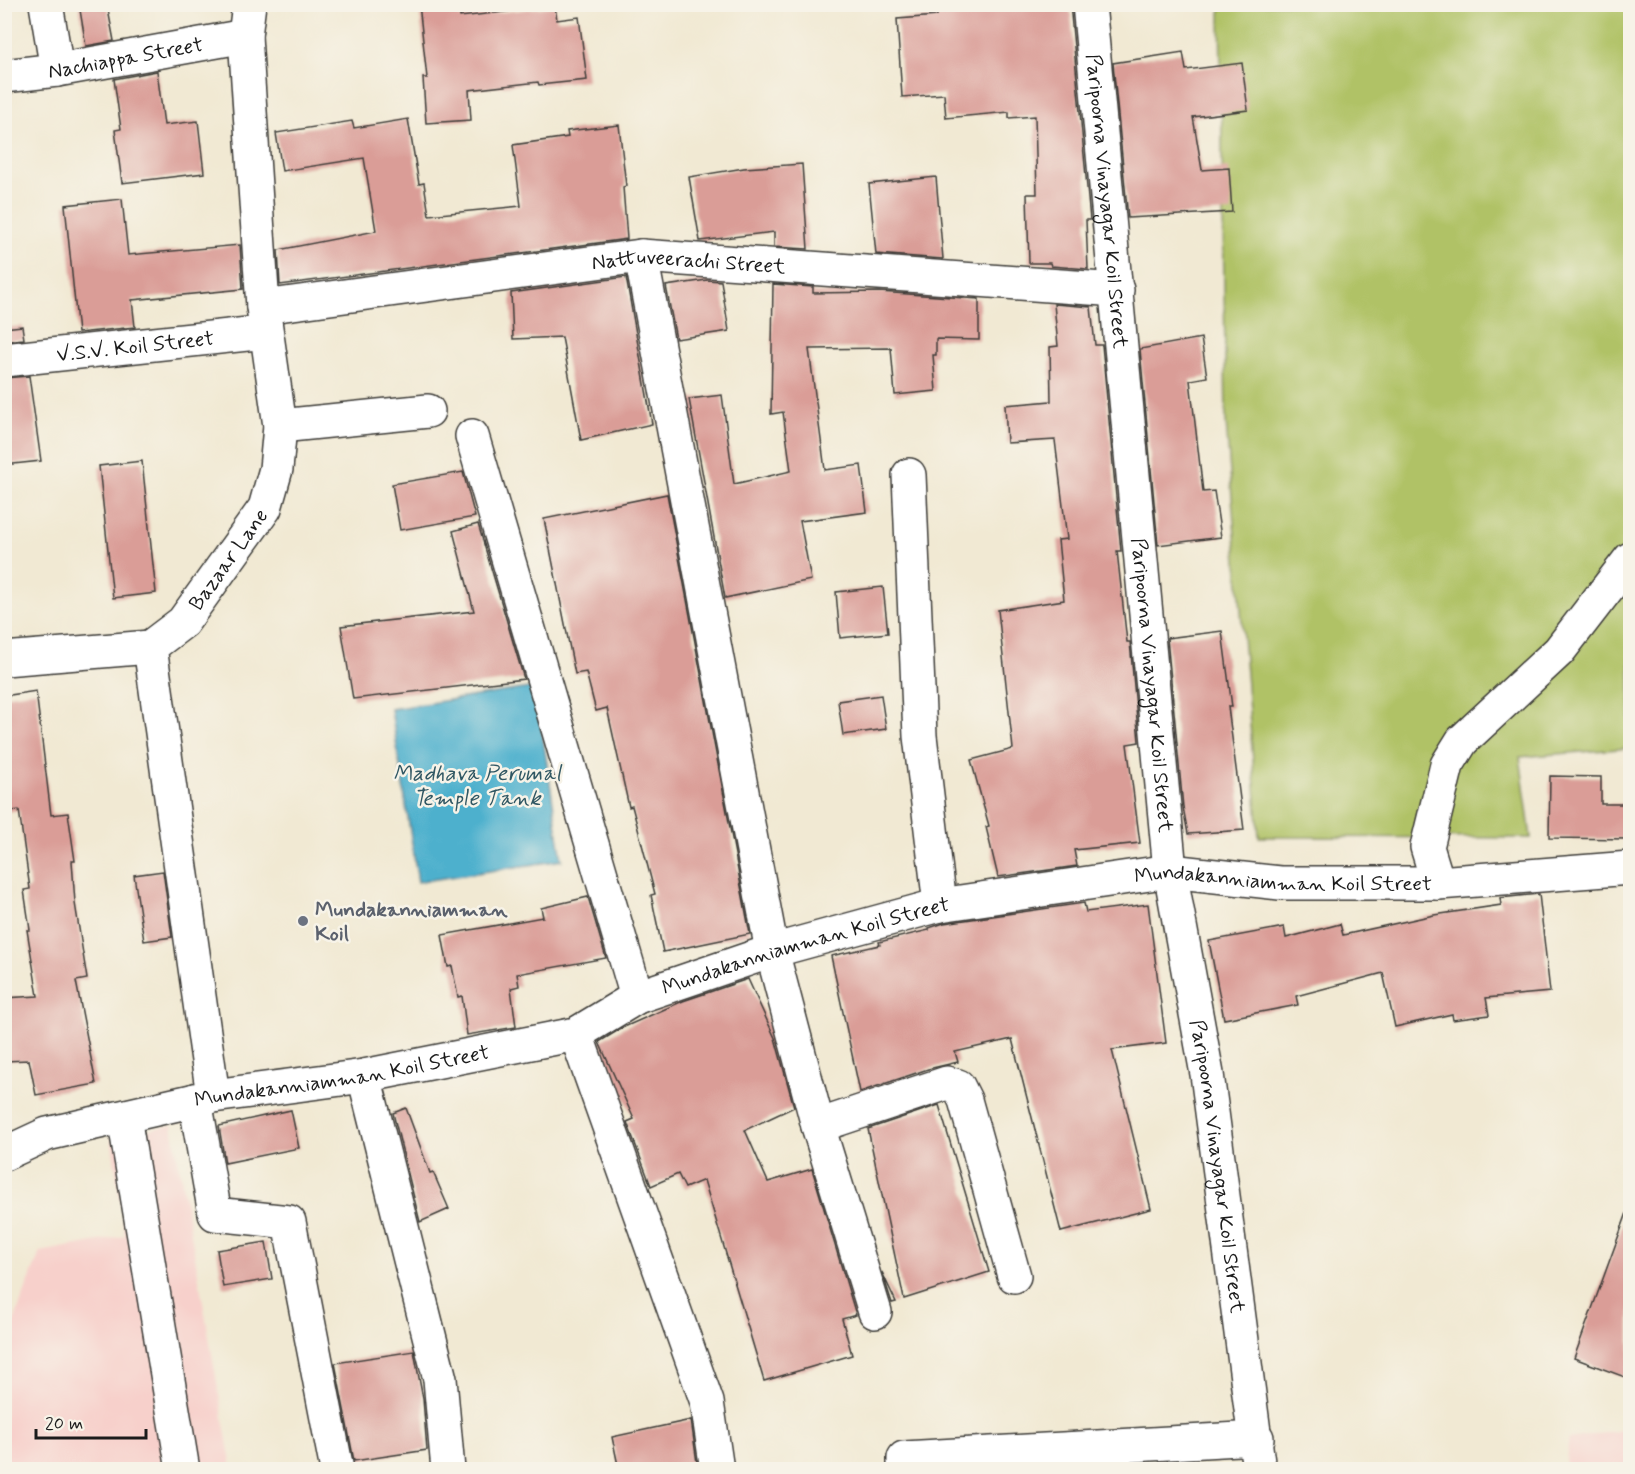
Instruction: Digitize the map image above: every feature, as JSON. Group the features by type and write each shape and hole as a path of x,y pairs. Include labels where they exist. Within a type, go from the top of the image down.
{"street":[{"path":"46,4 57,70"},
{"name":"Bazaar Lane","path":"150,647 183,622 265,508 276,469 280,426 265,319 245,36 249,4"},
{"name":"Paripoorna Vinayagar Koil Street","path":"1089,4 1170,871 1207,1074 1258,1454"},
{"name":"Nachiappa Street","path":"4,76 57,70 245,36"},
{"path":"641,256 772,951 818,1126 875,1312"},
{"name":"Nattuveerachi Street","path":"265,319 641,256 1117,290"},
{"name":"V.S.V. Koil Street","path":"4,360 265,319"},
{"path":"280,426 428,411"},
{"path":"472,436 637,997"},
{"path":"909,475 920,736 940,905"},
{"path":"1438,884 1427,847 1447,765 1462,741 1559,651 1630,559"},
{"path":"4,659 150,647 204,1098 214,1214 289,1222 337,1470"},
{"name":"Mundakanniamman Koil Street","path":"4,1154 46,1134 204,1098 364,1076 576,1034 637,997 772,951 940,905 1170,871 1280,882 1438,884 1630,868"},
{"path":"576,1034 707,1402 717,1470"},
{"path":"364,1076 440,1379 448,1470"},
{"path":"818,1126 947,1083 958,1086 965,1100 1014,1276"},
{"path":"124,1117 183,1470"},
{"path":"904,1470 904,1458 1258,1454"}],"shaded area":[{"path":"172,1125 232,1469 5,1470 5,1345 40,1252 125,1236 111,1137"},
{"path":"1630,1429 1630,1469 1565,1469 1569,1439"}],"green space":[{"path":"1283,4 1630,5 1630,748 1520,757 1531,838 1259,837 1226,422 1220,7"}],"water":[{"name":"Madhava Perumal Temple Tank","path":"535,687 562,860 418,882 391,709"}],"building":[{"path":"79,4 107,4 114,41 86,46"},
{"path":"419,4 458,4 460,17 555,6 557,20 579,17 587,80 539,85 538,82 469,90 471,120 426,123 423,78 427,78"},
{"path":"936,4 1070,4 1090,220 1086,220 1088,269 1051,266 1050,263 1029,263 1027,194 1037,194 1035,116 1009,118 1009,112 946,118 944,94 902,97 897,19 937,16"},
{"path":"1183,52 1186,70 1242,63 1248,110 1193,117 1202,170 1229,168 1232,212 1128,218 1113,63"},
{"path":"157,71 164,125 198,121 204,173 122,183 115,130 121,129 114,79"},
{"path":"408,119 419,184 424,183 429,215 521,206 513,145 568,137 567,131 619,125 626,186 623,187 627,239 280,285 278,250 376,231 364,158 282,171 276,133 352,121 354,128"},
{"path":"802,164 808,249 774,247 774,232 700,241 689,177 744,168"},
{"path":"936,177 943,259 876,254 869,184"},
{"path":"122,199 128,255 240,245 243,289 132,300 135,327 78,333 65,205"},
{"path":"626,277 652,424 581,440 562,337 513,339 511,293"},
{"path":"707,280 721,281 729,331 676,339 666,286"},
{"path":"773,284 813,287 813,293 879,292 979,299 979,340 936,339 936,355 933,355 936,391 895,395 891,348 809,349 825,470 861,465 867,512 800,521 811,580 725,598 689,399 722,395 734,484 791,471 783,412 771,414"},
{"path":"1054,304 1091,307 1095,345 1102,345 1121,551 1117,551 1127,642 1130,642 1139,742 1127,744 1140,843 1074,850 1077,866 998,877 986,827 989,826 971,760 1013,749 998,610 1064,600 1058,540 1067,539 1055,440 1007,443 1005,405 1051,401 1050,347 1058,346"},
{"path":"22,326 24,339 4,341 4,328"},
{"path":"1201,338 1207,377 1190,380 1203,492 1214,491 1221,537 1158,545 1140,349"},
{"path":"29,376 41,461 4,465 4,378"},
{"path":"142,461 156,593 113,598 99,466"},
{"path":"463,472 475,517 400,530 392,484"},
{"path":"667,494 750,934 663,952 651,895 655,894 632,806 629,807 607,708 596,711 586,672 575,674 544,519"},
{"path":"478,524 524,679 353,699 341,626 474,611 453,531"},
{"path":"883,587 888,633 840,638 836,592"},
{"path":"1222,631 1232,707 1228,707 1244,830 1188,834 1183,807 1167,638"},
{"path":"36,691 51,815 68,813 75,861 72,861 75,903 87,979 76,981 96,1084 36,1095 29,1060 4,1061 4,998 38,996 27,930 30,930 24,890 30,889 19,810 4,812 4,696"},
{"path":"881,695 886,729 843,735 838,701"},
{"path":"1550,776 1601,777 1601,804 1630,804 1630,839 1549,838"},
{"path":"163,871 172,937 144,941 134,875"},
{"path":"1539,894 1550,992 1486,998 1489,1015 1453,1020 1452,1014 1395,1027 1383,973 1296,996 1298,1005 1224,1019 1209,941 1284,927 1286,938 1340,924 1343,935 1434,915 1501,905 1500,898"},
{"path":"588,897 606,958 517,974 519,986 511,988 516,1027 467,1035 462,996 458,997 452,966 448,967 442,935 543,917 541,908"},
{"path":"1084,903 1086,912 1148,904 1166,1043 1112,1050 1151,1209 1061,1232 1012,1039 955,1052 958,1062 928,1069 860,1092 831,956 880,945 879,942 929,930 929,928 944,923"},
{"path":"748,979 775,1038 794,1107 745,1130 768,1182 812,1169 856,1315 842,1319 852,1355 764,1381 704,1180 685,1188 678,1174 651,1186 627,1122 634,1119 599,1042 622,1028 683,1001"},
{"path":"939,1105 989,1272 904,1299 868,1129"},
{"path":"406,1108 430,1173 433,1172 449,1209 420,1222 393,1113"},
{"path":"291,1110 299,1148 225,1163 219,1126"},
{"path":"1627,1213 1630,1214 1630,1379 1574,1358"},
{"path":"266,1242 272,1279 223,1287 217,1250"},
{"path":"882,1272 896,1302 892,1303"},
{"path":"414,1351 423,1399 427,1450 354,1461 335,1363"},
{"path":"691,1420 697,1463 669,1470 619,1470 612,1437"}],"place":[{"name":"Mundakanniamman Koil","path":"303,921"}]}
